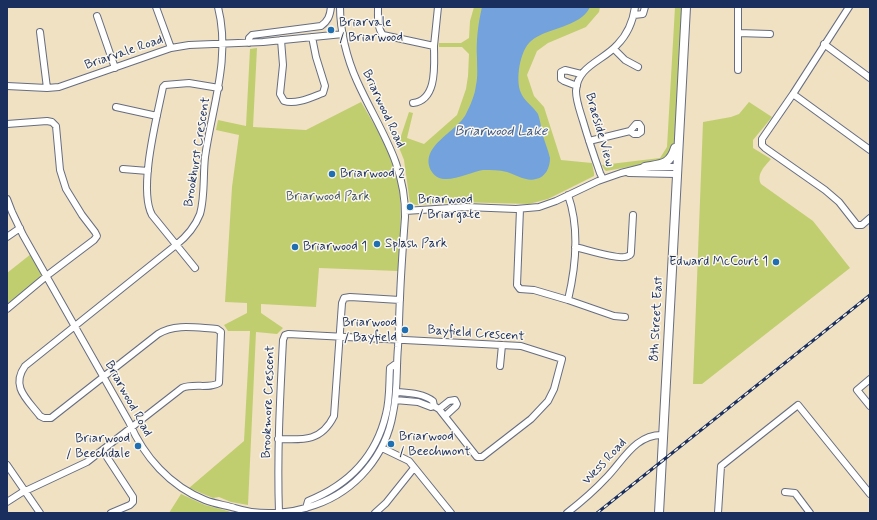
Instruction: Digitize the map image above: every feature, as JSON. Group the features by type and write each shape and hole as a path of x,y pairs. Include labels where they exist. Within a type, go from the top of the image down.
{"main road":[{"name":"8th Street East","path":"659,513 676,171 686,7"},
{"path":"646,167 662,164 671,158 675,148 679,127"}],"street":[{"path":"156,7 171,48"},
{"name":"Brookhurst Crescent","path":"103,377 51,418 47,419 40,416 18,386 20,372 25,366 176,245 190,232 200,214 205,158 221,72 222,43 218,7"},
{"path":"249,43 249,38 252,35 321,26 327,21 331,14 331,7"},
{"name":"Briarwood Road","path":"7,199 20,228 46,277 141,445 162,472 191,493 207,501 238,511 279,513 306,508 334,496 357,480 372,463 382,448 391,422 396,392 405,211 403,185 398,168 389,146 356,79 343,34 340,7"},
{"path":"378,7 381,33 384,35 434,46"},
{"path":"413,103 418,103 429,92 434,79 434,46 438,7"},
{"path":"581,74 614,49 627,32 635,7"},
{"path":"634,14 644,14 645,7"},
{"path":"738,7 738,70"},
{"path":"849,7 762,139 762,146 825,190 839,202 857,225 862,225 870,218"},
{"path":"97,16 115,68"},
{"path":"40,32 47,88"},
{"path":"738,33 770,34"},
{"name":"Briarvale Road","path":"7,86 47,88 69,84 171,48 189,45 249,43 343,34"},
{"path":"281,40 283,65 280,94 284,101 287,102 305,99 323,92 324,90 325,86 316,57 312,37"},
{"path":"824,44 870,78"},
{"path":"614,49 625,60 638,68"},
{"name":"Braeside View","path":"577,86 564,81 561,78 562,72 565,70 581,74 576,92 579,107 589,141 603,179"},
{"path":"196,268 148,209 148,171 151,146 163,87 167,84 190,83 219,88"},
{"path":"793,94 870,150"},
{"path":"116,107 157,116"},
{"path":"7,124 52,122 56,126 60,170 66,189 82,215 96,232 97,236 94,240 7,309"},
{"path":"589,141 630,131"},
{"path":"405,211 466,207 520,209 549,204 603,179 621,173 646,167 676,171"},
{"path":"123,169 148,171"},
{"path":"621,173 676,171"},
{"path":"568,195 572,207 575,247 574,274 568,300"},
{"path":"520,209 517,284 520,289 534,290 614,316 625,317"},
{"path":"575,247 615,257 629,256 631,251 633,215"},
{"path":"7,237 20,228"},
{"path":"278,439 304,440 311,438 329,426 334,416 339,336 342,303 344,298 350,297 400,300"},
{"path":"7,502 25,491 79,467 103,451 182,388 195,385 217,385 219,383 221,332 217,329 178,327 165,329 103,377"},
{"name":"Brookmore Crescent","path":"279,513 278,439 284,338 288,334 292,333 399,340"},
{"name":"Bayfield Crescent","path":"396,392 420,395 433,401 437,408 480,458 531,419 548,401 554,390 562,359 520,346 399,340"},
{"path":"500,366 502,345"},
{"name":"Briarwood Road","path":"306,508 308,501 333,489 347,479 362,464 372,450 381,432 386,413 390,368 397,364"},
{"path":"870,379 857,390 870,406"},
{"path":"395,400 410,400 437,408 449,401 455,400 457,404 456,406 445,416"},
{"path":"718,513 722,466 798,405 870,494"},
{"name":"Wess Road","path":"567,513 607,477 631,448 644,438 656,434 663,435"},
{"path":"382,448 408,461 451,513"},
{"path":"103,451 133,497 133,502 130,505 111,513"},
{"path":"7,465 40,513"},
{"path":"377,513 414,468"},
{"path":"785,492 795,493 810,513"}],"green space":[{"path":"474,7 600,7 599,12 586,27 548,43 537,51 527,75 534,96 544,107 561,160 592,163 594,176 548,199 529,204 457,202 416,205 410,203 404,160 398,145 409,112 413,113 407,138 424,144 457,115 466,89 469,54 462,47 439,47 439,43 461,43 469,38 470,21"},
{"path":"675,7 683,7 679,104 676,119 675,145 667,160 606,171 602,165 660,158 667,147"},
{"name":"Briarwood Park","path":"257,48 253,127 306,130 361,102 379,133 393,165 399,188 401,219 398,271 319,268 316,307 261,304 261,313 283,328 277,334 256,332 248,505 231,502 219,497 213,498 189,488 244,441 250,331 228,331 224,325 247,313 247,303 225,302 232,187 239,135 216,130 218,120 246,126 250,49"},
{"path":"749,102 772,117 753,140 753,148 771,159 760,174 761,184 813,221 850,268 702,384 693,384 703,122 739,114"},
{"path":"31,254 42,277 7,305 7,273"},
{"path":"181,494 205,505 232,513 169,513"}],"water":[{"name":"Briarwood Lake","path":"482,7 590,7 579,19 538,36 531,41 527,45 521,58 518,81 519,87 524,99 538,114 550,158 545,174 533,180 522,178 504,171 495,170 477,171 456,178 442,179 436,177 432,172 429,163 430,155 434,147 461,121 471,104 477,79 477,45 479,20"}],"railway":[{"path":"597,513 870,295"}],"place":[{"name":"Briarvale / Briarwood","path":"331,30"},
{"name":"Briarwood 2","path":"332,174"},
{"name":"Briarwood / Briargate","path":"410,207"},
{"name":"Splash Park","path":"377,244"},
{"name":"Briarwood 1","path":"295,247"},
{"name":"Edward McCourt 1","path":"776,262"},
{"name":"Briarwood / Bayfield","path":"405,330"},
{"name":"Briarwood / Beechmont","path":"391,444"},
{"name":"Briarwood / Beechdale","path":"138,446"}]}
